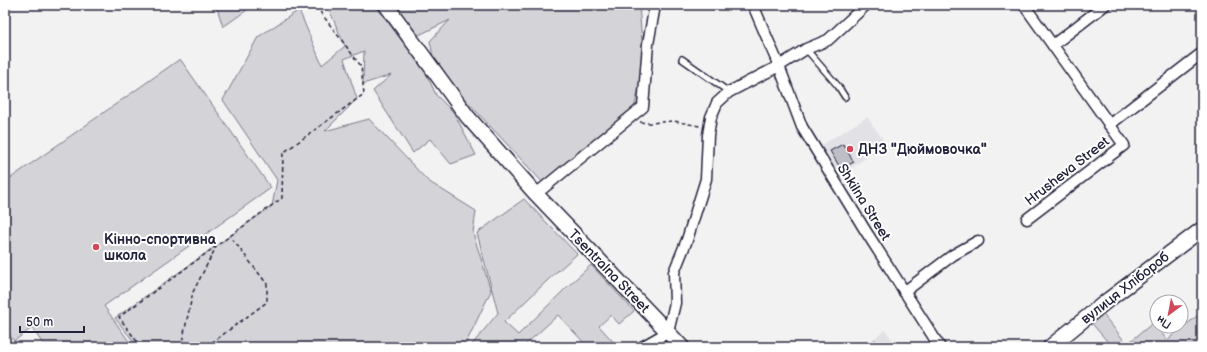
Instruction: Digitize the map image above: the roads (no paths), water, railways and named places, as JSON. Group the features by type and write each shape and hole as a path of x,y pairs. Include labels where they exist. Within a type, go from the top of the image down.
{"main road":[{"name":"Tsentralna Street","path":"386,5 467,116 536,194 682,347"},
{"name":"вулиця Хлібороб","path":"1050,347 1108,300 1202,229"}],"street":[{"path":"536,194 643,107 648,44 655,5"},
{"name":"Shkilna Street","path":"753,5 779,66 802,127 864,230 940,347"},
{"path":"642,347 668,332 675,303 674,272 687,240 706,179 711,117 717,103 729,92 779,66 806,49 828,40 866,5"},
{"path":"1024,5 1109,125 1202,53"},
{"path":"1052,45 1105,5"},
{"name":"Hrusheva Street","path":"1027,219 1124,145 1109,125"},
{"path":"904,292 953,255 978,241"}],"lane":[{"path":"806,49 838,86 845,97"},
{"path":"682,59 729,92"}],"place":[{"name":"ДНЗ \"Дюймовочка\"","path":"850,149"},
{"name":"Кінно-спортивна школа","path":"96,247"}]}
